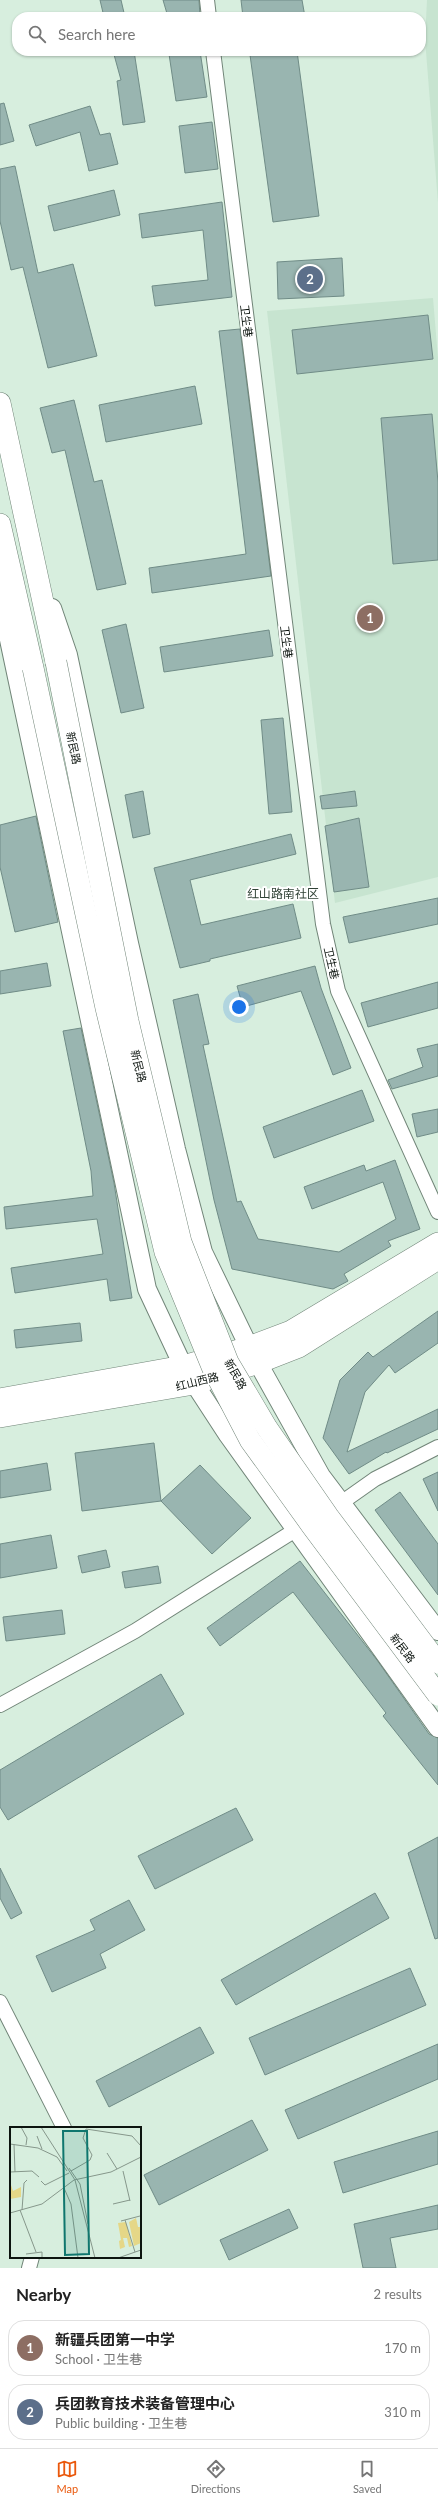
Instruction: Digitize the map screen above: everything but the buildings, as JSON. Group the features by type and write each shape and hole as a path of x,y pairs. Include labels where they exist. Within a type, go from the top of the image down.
{"main road":[{"name":"新民路","path":"0,403 56,662 128,1021 181,1242 228,1362 267,1428 438,1663"},
{"name":"新民路","path":"0,524 9,556 106,1008 165,1252 213,1369 250,1440 438,1695"},
{"name":"红山西路","path":"0,1417 194,1384 254,1355 291,1331 438,1243"},
{"name":"红山西路","path":"0,1399 182,1366 298,1347 438,1259"}],"street":[{"path":"207,0 208,12"},
{"name":"卫生巷","path":"214,56 323,924 338,991 438,1212"},
{"path":"9,556 1,602 147,1289 182,1366 228,1435 297,1529 438,1728"},
{"path":"34,557 68,655 129,943 176,1149 203,1252 254,1355 321,1476 438,1631"},
{"path":"341,1503 375,1479 438,1447"},
{"path":"0,1705 135,1631 297,1529"},
{"path":"0,2002 63,2127"},
{"path":"28,2268 32,2258"}],"shaded area":[{"path":"427,0 438,0 438,203 426,52"},
{"path":"433,298 438,358 438,877 335,903 267,311"}],"place":[{"name":"兵团教育技术装备管理中心","path":"310,279"},
{"name":"新疆兵团第一中学","path":"370,618"}],"district":[{"name":"红山路南社区","path":"283,893"}]}
